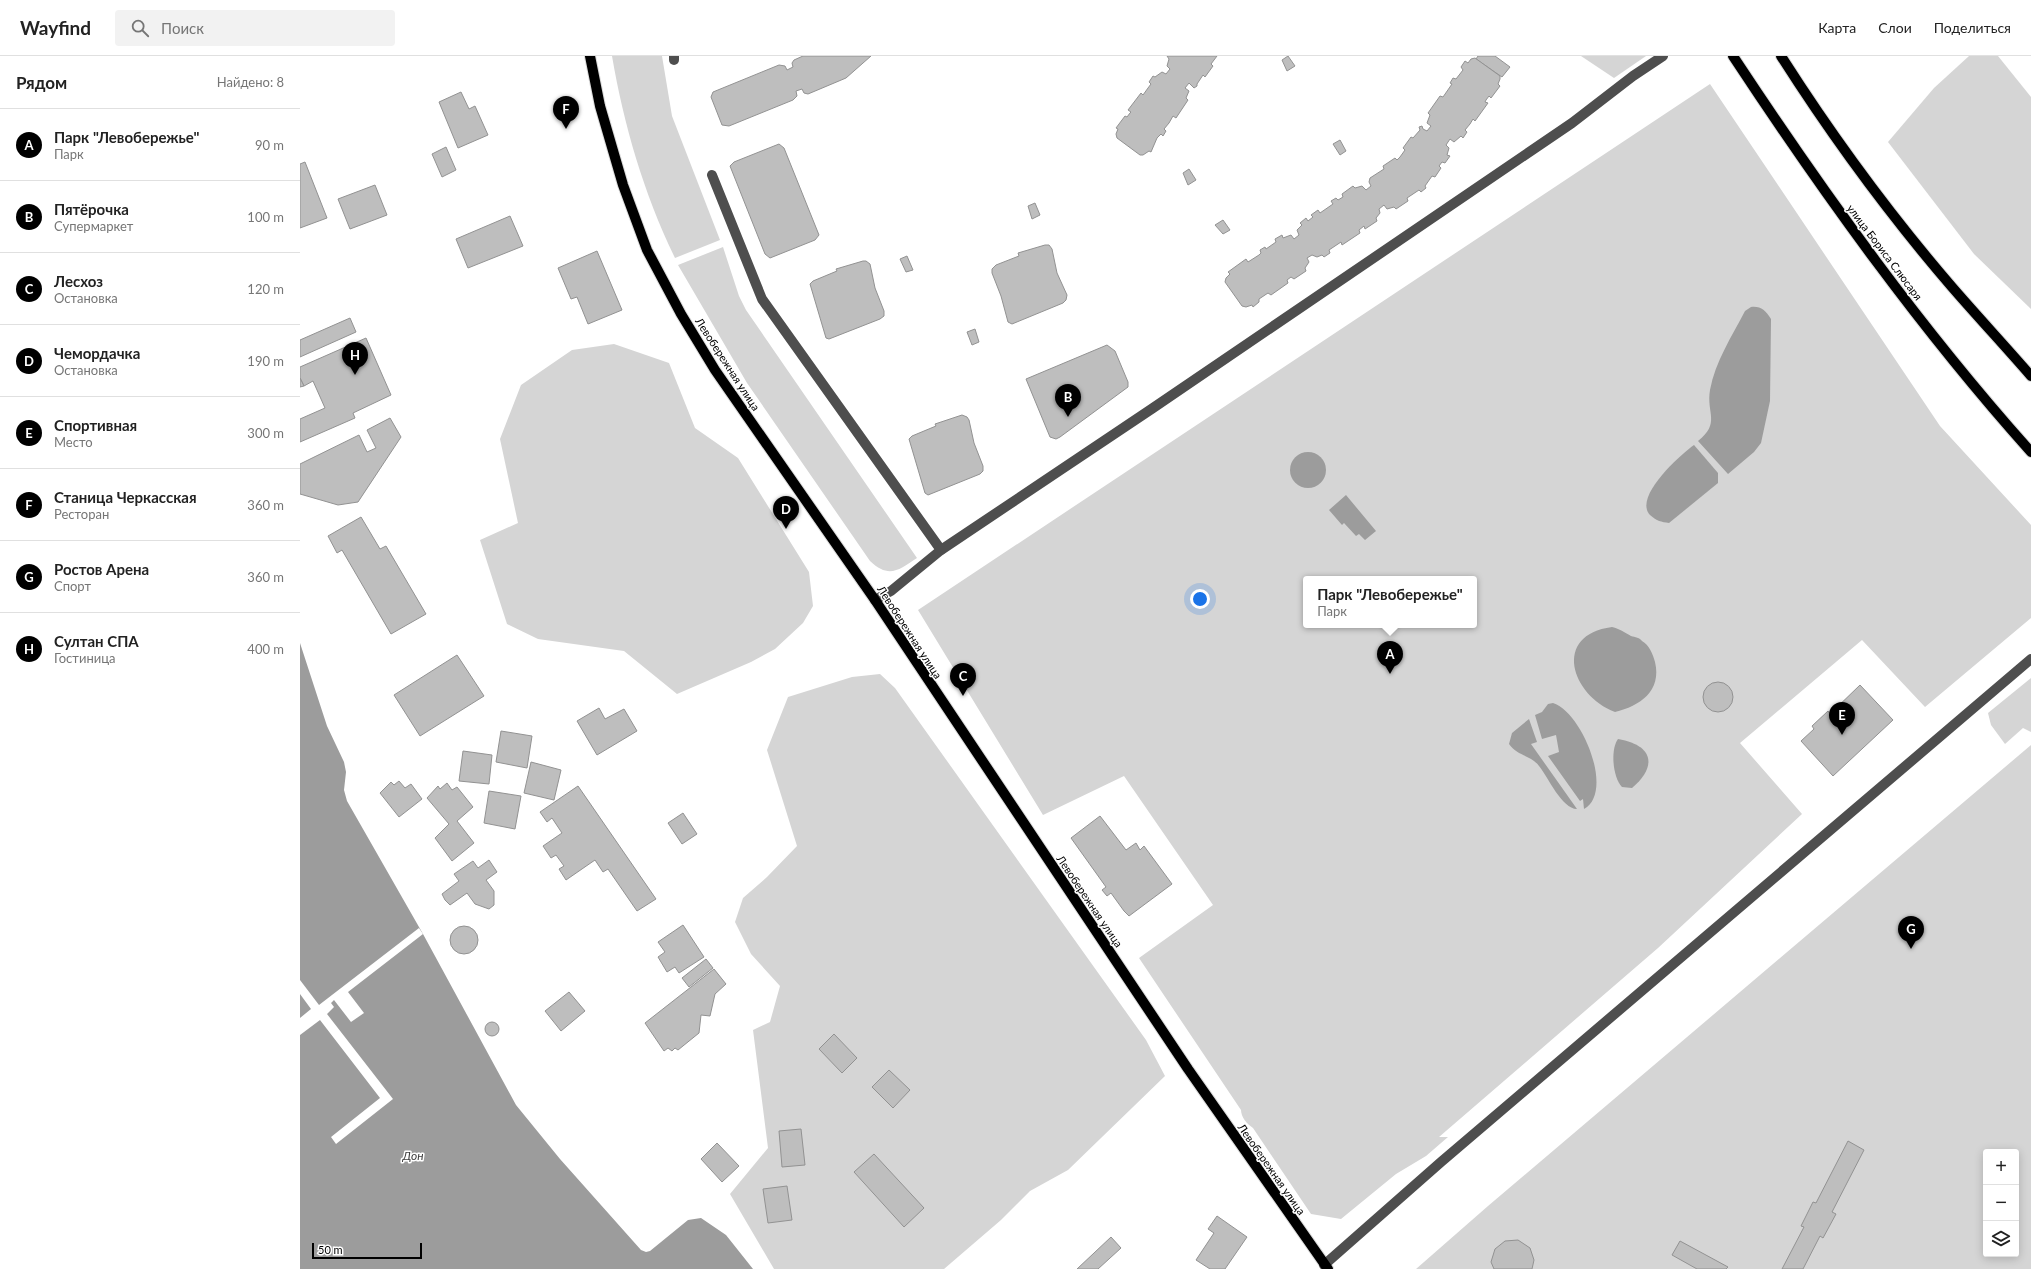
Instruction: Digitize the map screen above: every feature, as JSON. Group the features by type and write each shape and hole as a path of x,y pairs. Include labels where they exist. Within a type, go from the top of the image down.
{"main road":[{"name":"Левобережная улица","path":"590,56 600,106 623,185 647,250 681,314 715,370 875,600 1188,1070 1326,1267"},
{"name":"улица Бориса Слюсаря","path":"1733,56 1777,123 1850,227 1914,312 2031,452"},
{"path":"1781,56 1808,98 1872,187 1952,287 2031,376"}],"street":[{"path":"875,600 891,590 941,550 1153,408 1572,123 1633,76 1664,56"},
{"path":"712,175 762,299 941,550"},
{"path":"1326,1267 1447,1157 2031,659"}],"shaded area":[{"path":"612,56 662,56 672,116 720,240 675,258 654,209 636,159"},
{"path":"1581,56 1646,56 1614,78"},
{"path":"1969,56 1998,56 2031,97 2031,309 1974,254 1888,142 1934,88"},
{"path":"1710,84 1940,426 2031,525 2031,618 1925,707 1862,640 1740,743 1802,814 1658,948 1439,1137 1448,1137 1426,1156 1396,1174 1341,1219 1311,1214 1253,1128 1245,1120 1241,1110 1139,958 1213,905 1124,776 1043,815 918,610"},
{"path":"723,247 739,296 746,310 917,558 905,566 894,571 888,571 877,567 870,561 747,383 678,265"},
{"path":"614,344 669,363 695,428 738,458 809,572 813,606 803,623 775,649 751,662 677,694 624,651 538,639 507,624 480,540 518,523 500,439 521,385 572,350"},
{"path":"880,674 895,688 1146,1040 1165,1076 1068,1170 1030,1191 1001,1220 944,1269 774,1269 730,1194 768,1148 753,1030 770,1022 780,986 751,954 735,922 743,898 767,877 797,846 767,750 788,697 852,677"},
{"path":"2031,678 2031,732 2023,728 2005,744 1991,725 1988,713"},
{"path":"2031,745 2031,1269 1416,1269 1488,1206"}],"water":[{"path":"1751,307 1758,307 1762,309 1771,319 1770,401 1761,443 1754,452 1728,474 1698,441 1705,435 1711,423 1709,398 1712,380 1716,369 1724,349 1745,311"},
{"path":"1694,445 1718,473 1718,483 1669,523 1661,522 1650,515 1646,507 1648,498 1660,477"},
{"path":"1312,452 1321,457 1325,463 1325,477 1321,483 1312,488 1304,488 1295,483 1291,477 1290,466 1295,457 1301,453"},
{"path":"1346,495 1376,531 1365,540 1359,534 1356,536 1344,523 1342,525 1329,510"},
{"path":"1612,627 1639,638 1647,645 1655,662 1656,672 1652,689 1647,696 1633,706 1615,712 1600,704 1588,693 1579,680 1574,666 1575,653 1581,641 1593,632"},
{"name":"Дон","path":"300,643 327,726 344,762 346,772 344,790 347,801 423,934 516,1105 560,1159 641,1250 646,1252 650,1251 688,1220 701,1218 726,1235 753,1269 300,1269"},
{"path":"1553,703 1564,709 1574,721 1584,736 1591,753 1595,770 1596,787 1593,800 1584,809 1583,799 1580,801 1548,756 1559,752 1556,735 1542,739 1535,715 1542,712 1548,704"},
{"path":"1529,719 1537,742 1531,744 1577,809 1571,808 1566,804 1536,762 1516,751 1509,744 1512,733"},
{"path":"1618,739 1639,746 1645,751 1648,758 1646,772 1632,788 1622,787 1616,777 1613,757"}],"pier":[{"path":"419,928 423,934 348,992 364,1013 351,1022 334,1000 331,1003 334,1007 327,1014 393,1099 336,1144 331,1137 380,1098 320,1020 300,1035 300,1018 311,1009 300,994 300,980 319,1005"}],"building":[{"path":"803,56 871,56 846,78 808,94 804,93 802,89 796,91 797,96 793,100 729,126 722,125 711,97 713,92 779,65 785,66 787,70 793,67 792,63 794,60"},
{"path":"1167,56 1217,56 1211,64 1213,66 1205,77 1203,75 1197,86 1194,88 1189,83 1185,88 1189,91 1186,98 1188,100 1176,118 1173,116 1164,129 1166,131 1163,136 1161,134 1157,138 1151,152 1149,151 1143,155 1140,155 1117,138 1116,134 1118,129 1116,128 1125,116 1127,117 1131,112 1128,110 1141,93 1143,95 1151,84 1149,82 1153,76 1155,77 1162,72 1166,74 1170,69 1167,66 1169,59"},
{"path":"1288,56 1295,66 1287,71 1282,60"},
{"path":"1478,56 1495,56 1510,67 1502,77 1476,59"},
{"path":"1475,58 1500,76 1498,84 1500,86 1491,98 1489,96 1486,100 1485,102 1488,103 1475,121 1473,119 1465,130 1467,132 1463,138 1461,136 1454,142 1450,139 1446,145 1449,148 1447,155 1450,156 1445,163 1442,162 1439,166 1441,168 1435,177 1432,176 1425,186 1426,188 1421,192 1419,190 1407,198 1408,201 1396,209 1394,207 1387,209 1384,205 1379,209 1380,213 1376,218 1377,221 1365,229 1364,226 1359,230 1360,233 1342,245 1341,242 1329,250 1330,253 1324,257 1322,255 1317,257 1312,255 1307,258 1309,262 1305,268 1306,271 1294,279 1291,277 1287,280 1288,283 1271,295 1268,293 1259,299 1259,302 1253,307 1252,305 1246,307 1242,306 1225,282 1226,278 1230,274 1228,272 1246,259 1248,262 1259,255 1261,253 1260,250 1265,247 1266,249 1276,242 1275,239 1282,235 1283,238 1291,235 1294,239 1299,235 1297,230 1302,225 1300,223 1306,218 1308,221 1313,217 1311,215 1318,210 1320,213 1333,204 1331,201 1336,198 1338,200 1343,197 1342,194 1353,186 1355,188 1362,186 1366,190 1371,186 1369,182 1370,178 1384,169 1383,166 1395,158 1397,160 1400,157 1405,150 1403,148 1411,137 1413,138 1420,130 1419,127 1422,126 1423,129 1427,131 1431,126 1427,123 1430,115 1428,113 1440,96 1443,97 1452,84 1450,83 1453,78 1456,79 1463,70 1461,67 1465,61 1468,63 1471,59"},
{"path":"461,92 469,109 475,106 488,135 458,148 439,102"},
{"path":"1340,140 1346,151 1340,155 1333,144"},
{"path":"779,144 784,148 819,235 815,240 770,258 765,254 730,166 734,162"},
{"path":"446,147 456,170 442,177 432,154"},
{"path":"305,162 327,218 300,228 300,164"},
{"path":"1189,169 1196,180 1188,185 1183,173"},
{"path":"375,185 387,215 350,229 338,199"},
{"path":"1035,203 1040,215 1032,219 1028,206"},
{"path":"510,216 523,246 468,268 456,239"},
{"path":"1223,220 1230,230 1223,234 1215,225"},
{"path":"1049,245 1052,249 1057,273 1067,295 1066,300 1063,303 1012,324 1008,322 992,269 996,265 1019,256 1018,253"},
{"path":"597,251 622,310 588,324 577,297 571,299 558,268"},
{"path":"907,256 913,270 906,272 900,259"},
{"path":"863,261 870,264 875,288 884,311 884,316 880,319 829,339 826,338 810,284 813,281 837,271 836,269"},
{"path":"350,318 356,332 300,357 300,340"},
{"path":"975,329 979,342 972,345 967,332"},
{"path":"366,338 391,395 353,413 355,418 300,442 300,419 325,408 313,381 304,386 300,378 300,367"},
{"path":"1107,345 1115,351 1128,382 1128,387 1060,437 1056,439 1050,437 1026,379"},
{"path":"300,378 304,386 300,387"},
{"path":"962,415 967,417 969,420 974,443 983,466 983,471 980,474 928,495 925,493 909,439 912,436 936,426 935,424"},
{"path":"390,418 401,437 358,502 338,505 300,494 300,464 359,435 367,452 376,448 367,430"},
{"path":"361,517 380,549 386,546 426,614 391,634 342,550 337,553 328,536"},
{"path":"457,655 484,696 420,736 394,695"},
{"path":"1718,682 1724,683 1732,691 1732,703 1724,711 1718,712 1712,711 1704,703 1703,697 1704,691 1712,683"},
{"path":"1860,685 1893,720 1833,776 1801,741 1814,729 1812,726 1828,711 1830,714"},
{"path":"599,708 605,719 624,709 637,731 597,755 577,721"},
{"path":"501,731 532,736 527,768 496,762"},
{"path":"463,751 492,755 489,784 459,781"},
{"path":"531,762 561,770 554,800 524,793"},
{"path":"399,781 405,788 411,784 422,799 399,817 380,793 391,782 394,785"},
{"path":"447,783 452,790 457,787 473,807 457,821 474,843 452,861 435,838 449,824 427,798 438,786 440,789"},
{"path":"578,786 656,899 637,911 608,869 603,872 595,860 566,880 559,869 564,866 556,855 551,858 543,846 562,833 552,818 547,822 540,812"},
{"path":"489,791 521,796 515,829 484,823"},
{"path":"683,813 697,834 682,844 668,823"},
{"path":"1100,816 1126,850 1136,843 1140,850 1144,846 1172,884 1129,916 1111,893 1107,896 1102,890 1106,887 1071,838"},
{"path":"489,860 497,872 486,880 494,891 494,905 489,909 475,904 467,893 450,905 442,894 459,881 454,874 473,861 478,868"},
{"path":"683,925 704,957 679,973 675,967 667,972 658,957 665,952 658,942"},
{"path":"464,926 474,930 478,940 474,950 464,954 454,950 450,940 454,930"},
{"path":"706,959 713,968 689,987 682,978"},
{"path":"714,969 726,984 715,994 710,1016 701,1015 699,1033 678,1050 675,1048 672,1051 668,1048 664,1051 645,1023"},
{"path":"569,992 585,1011 561,1031 545,1011"},
{"path":"492,1022 497,1024 499,1029 497,1034 492,1036 487,1034 485,1029 487,1024"},
{"path":"834,1034 857,1058 842,1073 819,1049"},
{"path":"889,1070 910,1090 893,1108 872,1087"},
{"path":"801,1129 805,1165 782,1167 779,1131"},
{"path":"1848,1141 1864,1150 1832,1212 1836,1214 1823,1238 1820,1236 1803,1269 1782,1269 1804,1227 1801,1226 1813,1202 1816,1203"},
{"path":"717,1143 739,1166 722,1182 701,1159"},
{"path":"874,1154 924,1208 904,1227 854,1172"},
{"path":"787,1186 792,1220 768,1223 763,1189"},
{"path":"1217,1216 1247,1237 1225,1269 1210,1269 1196,1260 1214,1233 1208,1229"},
{"path":"1111,1237 1121,1248 1098,1269 1077,1269"},
{"path":"1518,1240 1530,1248 1534,1260 1532,1269 1494,1269 1491,1262 1495,1249 1505,1241"},
{"path":"1680,1241 1728,1267 1726,1269 1697,1269 1672,1255"}],"place":[{"name":"Станица Черкасская","path":"566,129"},
{"name":"Султан СПА","path":"355,375"},
{"name":"Пятёрочка","path":"1068,417"},
{"name":"Чемордачка","path":"786,529"},
{"name":"Парк \"Левобережье\"","path":"1390,674"},
{"name":"Лесхоз","path":"963,696"},
{"name":"Спортивная","path":"1842,735"},
{"name":"Ростов Арена","path":"1911,949"}]}
